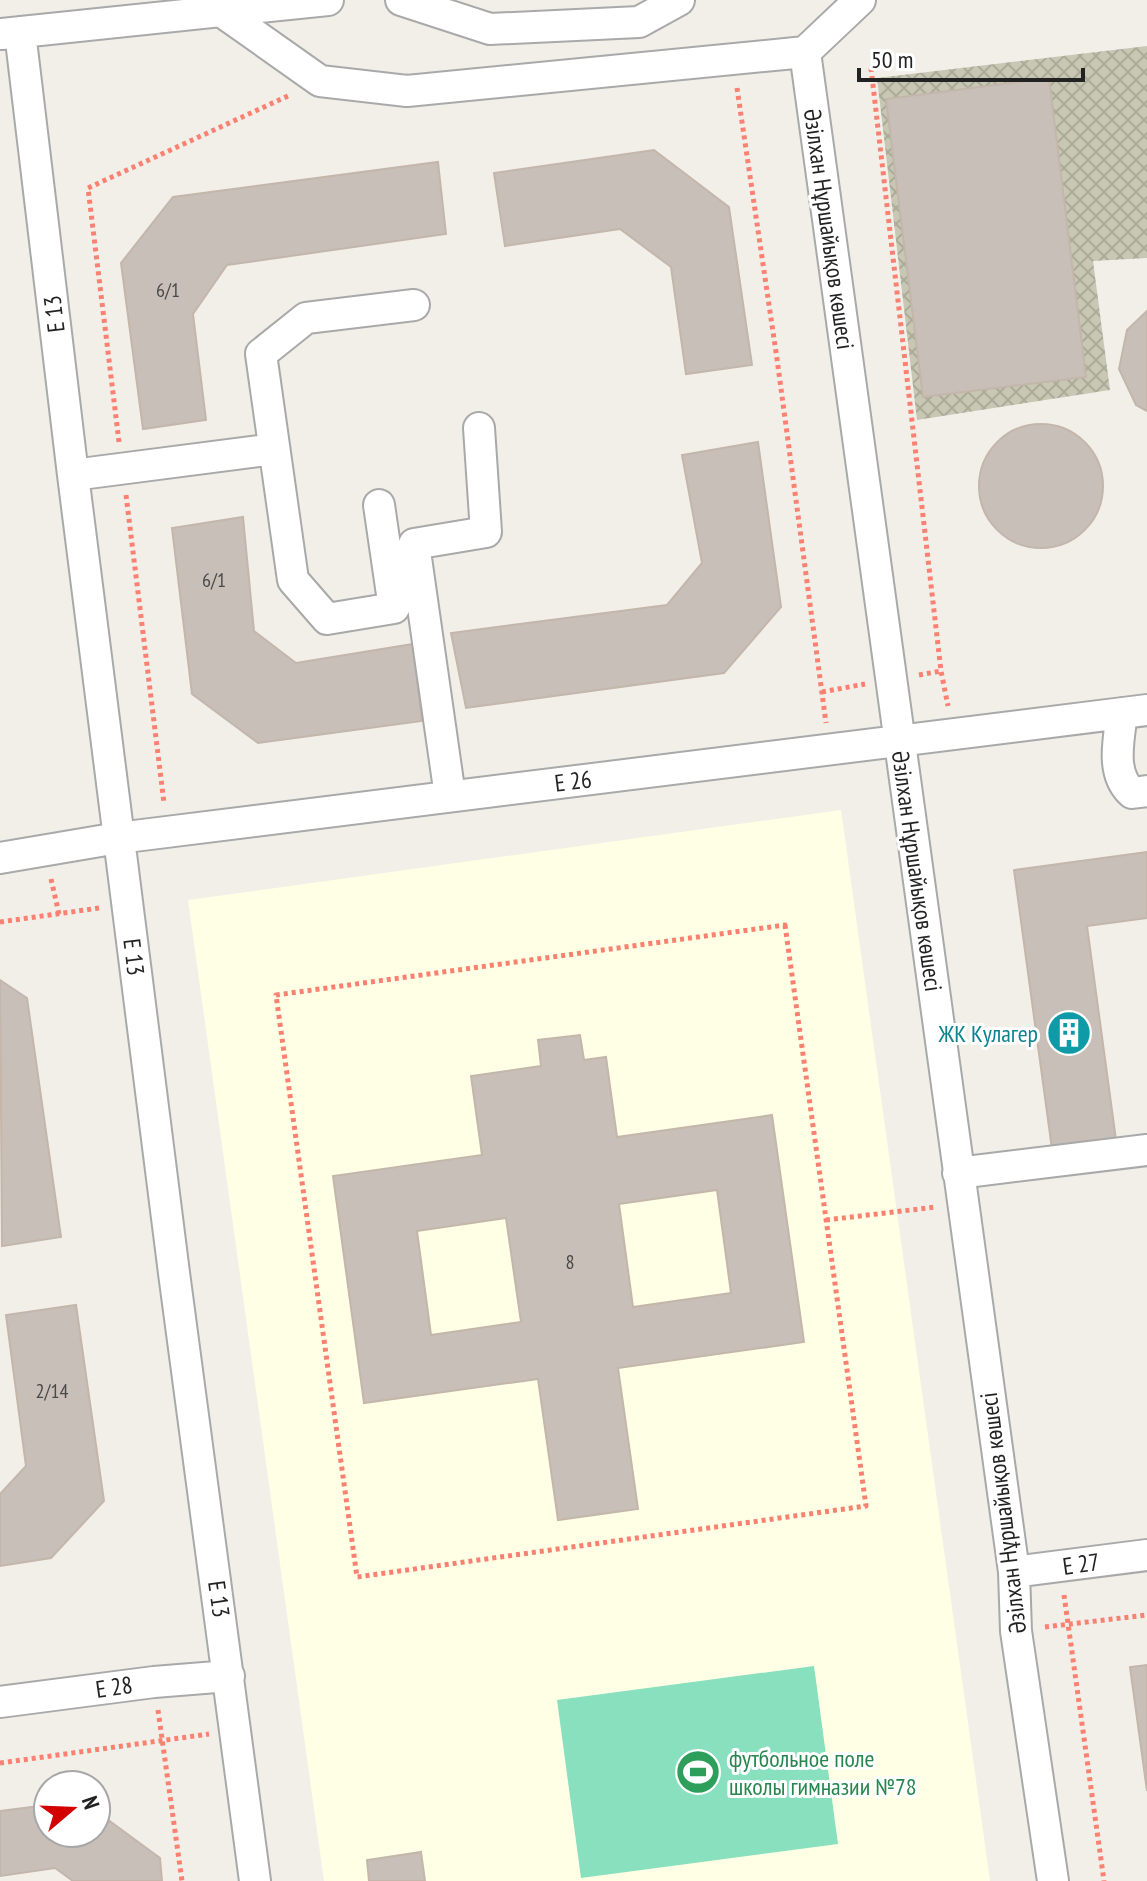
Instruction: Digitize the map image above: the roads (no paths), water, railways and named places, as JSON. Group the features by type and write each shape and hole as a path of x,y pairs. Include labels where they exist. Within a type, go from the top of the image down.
{"street":[{"path":"10,33 328,0"},
{"path":"401,0 490,29 639,22 679,0"},
{"path":"221,11 320,81 407,91 805,52 860,0"},
{"name":"E 13","path":"10,33 73,475 255,1881"},
{"name":"Әзілхан Нұршайықов көшесі","path":"805,52 1014,1572 1016,1631 1053,1881"},
{"path":"379,505 394,608 327,619 293,580 261,354 306,318 414,305"},
{"path":"450,796 414,544 486,532 479,428"},
{"path":"73,475 274,449"},
{"path":"1134,712 1117,763 1124,786 1132,793 1147,791"},
{"name":"E 26","path":"0,858 118,838 1134,712"},
{"path":"958,1173 1147,1150"},
{"name":"E 27","path":"1014,1572 1147,1555"},
{"name":"E 28","path":"0,1702 154,1682 229,1676"}],"place":[{"name":"ЖК Кулагер","path":"1069,1033"},
{"name":"футбольное поле школы гимназии №78","path":"698,1772"}]}
